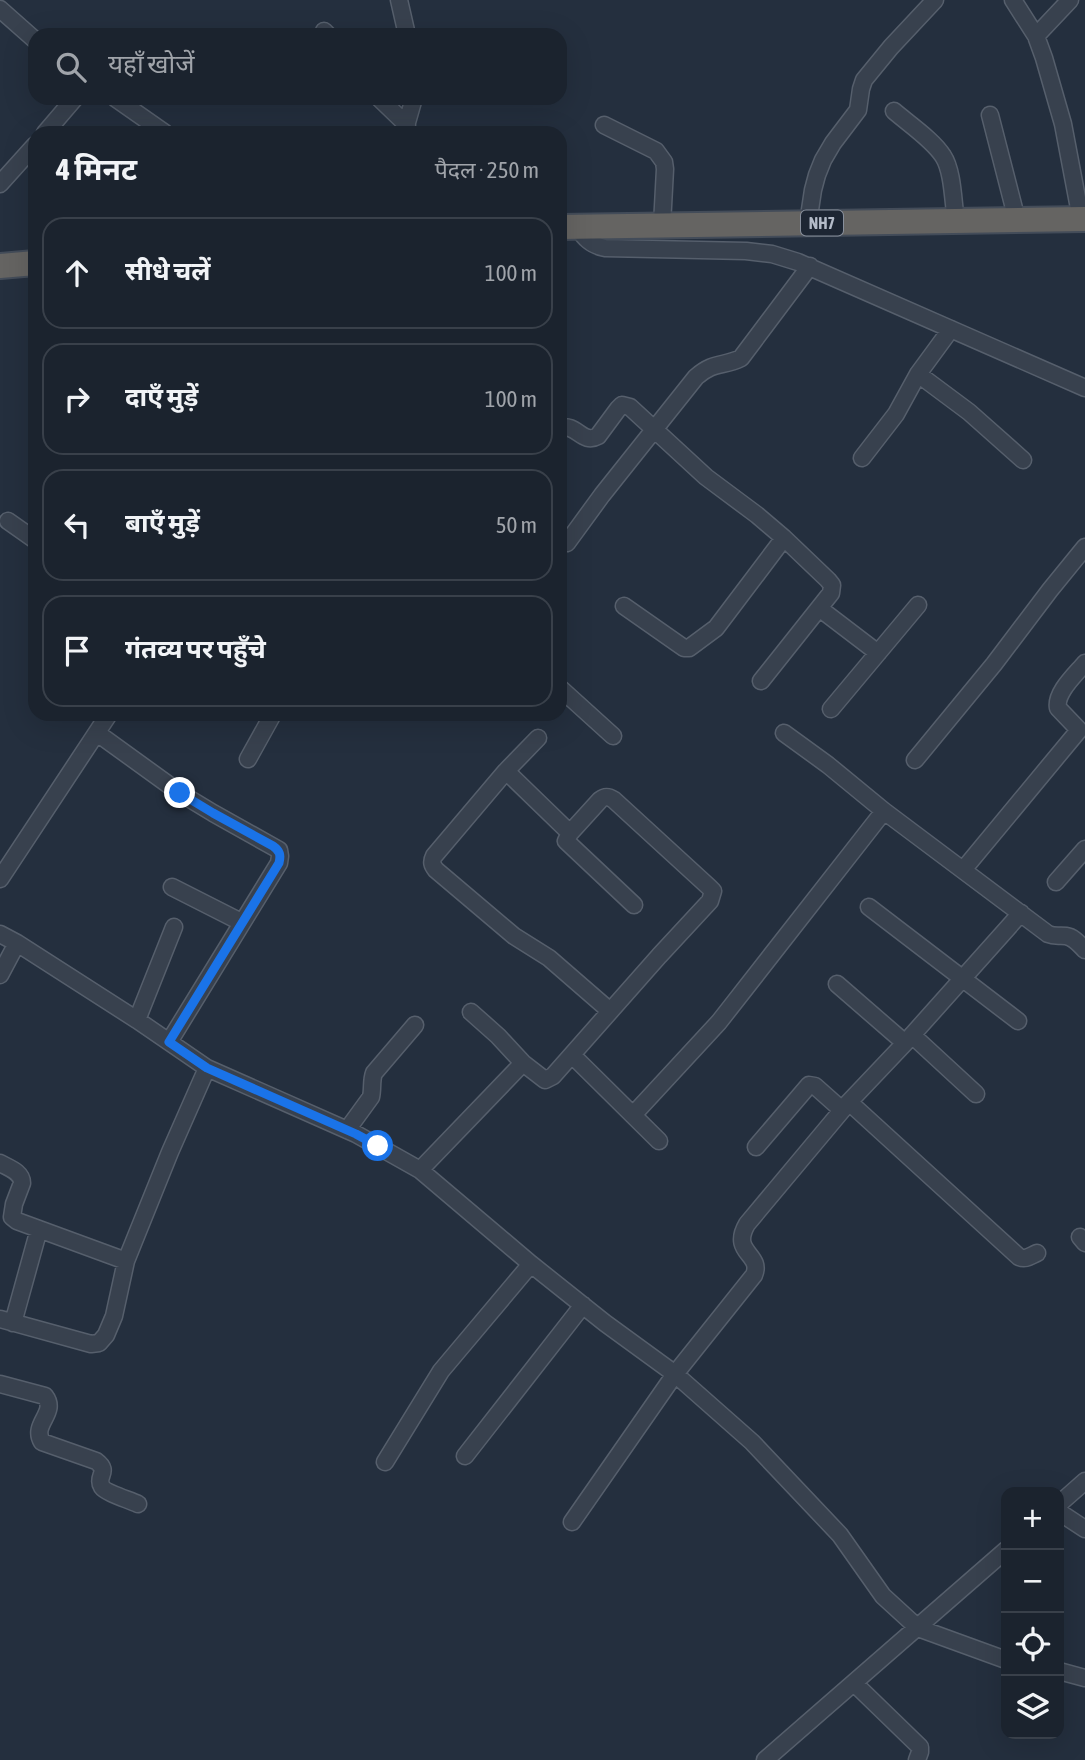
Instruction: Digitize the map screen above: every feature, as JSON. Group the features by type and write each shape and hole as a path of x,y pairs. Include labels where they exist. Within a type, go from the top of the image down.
{"highway":[{"name":"NH7","path":"568,227 1083,219"},
{"path":"0,266 28,264"}],"street":[{"path":"399,0 405,28"},
{"path":"808,223 817,175 833,143 858,110 864,80 935,0"},
{"path":"1013,0 1036,36 1044,58 1063,124 1083,219"},
{"path":"1036,36 1070,0"},
{"path":"0,9 28,34"},
{"path":"51,126 69,105"},
{"path":"125,105 155,126"},
{"path":"385,105 402,126"},
{"path":"406,126 412,105"},
{"path":"894,111 937,148 944,158 949,169 956,220"},
{"path":"990,115 1017,220"},
{"path":"604,125 661,156 665,169 662,225"},
{"path":"0,184 28,153"},
{"path":"568,227 596,246 772,254 810,266 1085,388"},
{"path":"567,543 696,376 712,366 741,358 810,266"},
{"path":"862,458 896,414 918,374 951,329"},
{"path":"918,374 969,412 1023,460"},
{"path":"567,427 587,439 594,439 622,405 630,407 706,477 784,538 832,585 831,593 761,681"},
{"path":"8,521 28,535"},
{"path":"624,606 684,648 689,648 716,628 784,538"},
{"path":"915,760 1085,547"},
{"path":"831,709 918,605"},
{"path":"819,608 878,653"},
{"path":"964,870 1082,733 1058,709 1057,704 1060,695 1085,663"},
{"path":"567,694 613,736"},
{"path":"0,879 6,857 105,721"},
{"path":"248,759 269,721"},
{"path":"97,733 180,793 279,850 279,863 169,1042"},
{"path":"784,733 1048,934 1054,937 1069,936 1085,950"},
{"path":"537,738 434,856 433,865 514,936 549,958 610,1011"},
{"path":"506,771 570,833"},
{"path":"471,1012 523,1063 545,1080 554,1076 710,901 713,891 610,797 604,797 570,833 566,841 634,905"},
{"path":"633,1115 719,1022 884,811"},
{"path":"1056,882 1085,849"},
{"path":"172,887 242,922"},
{"path":"869,907 1018,1021"},
{"path":"572,1522 675,1374 756,1270 756,1265 741,1239 747,1224 846,1106 1021,913"},
{"path":"137,1020 174,927"},
{"path":"0,934 137,1020 207,1068 347,1130 420,1170 531,1264 675,1374 752,1442 840,1535 883,1595 918,1628 1001,1658"},
{"path":"0,975 18,943"},
{"path":"837,984 976,1094"},
{"path":"347,1130 371,1097 374,1073 415,1025"},
{"path":"572,1055 659,1141"},
{"path":"420,1170 523,1063"},
{"path":"39,1229 6,1321 91,1344 99,1343 106,1335 114,1316 126,1261 207,1068"},
{"path":"756,1147 809,1085 815,1086 846,1106 1018,1257 1023,1259 1037,1253"},
{"path":"0,1163 22,1178 13,1204 12,1217 17,1221 126,1261"},
{"path":"385,1462 441,1371 531,1264"},
{"path":"465,1456 583,1305"},
{"path":"0,1384 45,1396 48,1408 38,1431 38,1438 42,1442 96,1461 104,1470 100,1482 102,1487 138,1504"},
{"path":"1064,1500 1085,1481"},
{"path":"1064,1515 1085,1529"},
{"path":"775,1757 854,1683 1001,1554"},
{"path":"1064,1672 1085,1678"},
{"path":"854,1683 920,1747 917,1760"}],"route":[{"path":"180,793 273,846 279,850 280,856 279,863 169,1042 207,1068 378,1146"}]}
